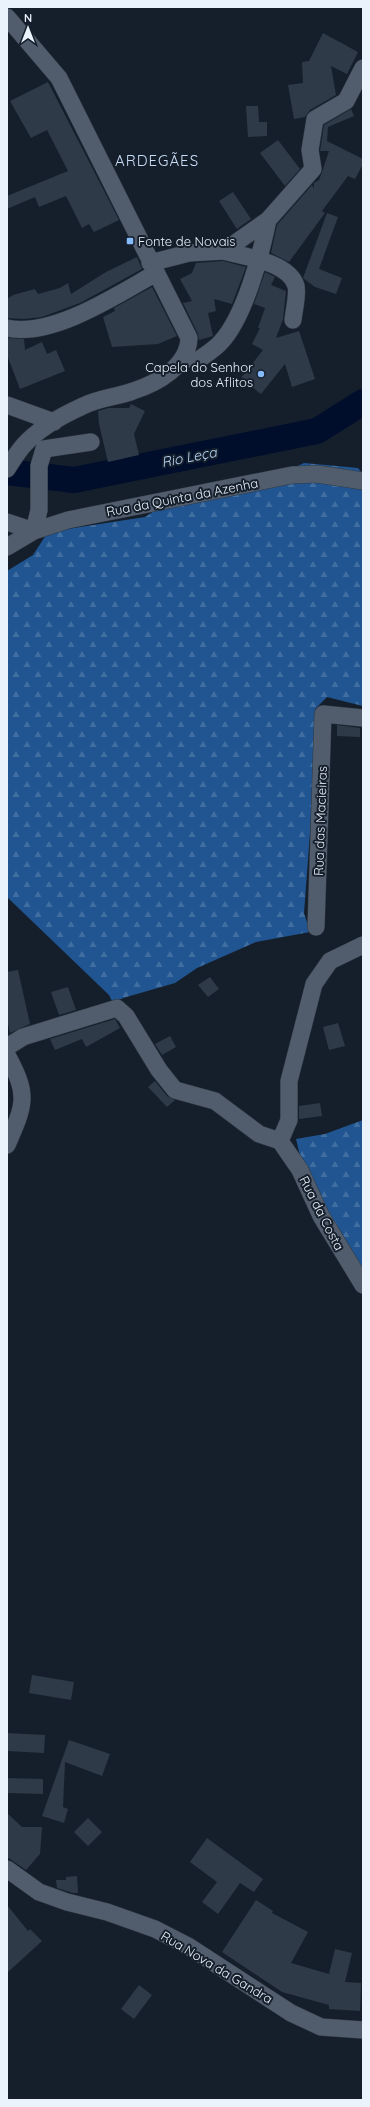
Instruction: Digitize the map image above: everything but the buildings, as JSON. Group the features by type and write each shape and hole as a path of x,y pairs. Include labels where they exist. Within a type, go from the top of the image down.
{"street":[{"path":"7,17 59,78 189,338 189,348 185,357 166,376 134,391 85,405 54,422 23,446 7,469"},
{"path":"224,251 268,220 313,168 310,150 315,119 346,101 363,68"},
{"path":"185,357 197,361 221,342 239,314 259,260 268,220"},
{"path":"7,328 16,330 44,327 95,308 153,268 189,253 224,251 259,260 286,271 296,286 293,320"},
{"path":"7,405 54,422"},
{"path":"7,522 34,531 39,510 39,466 44,449 91,442"},
{"name":"Rua da Quinta da Azenha","path":"7,547 34,531 68,520 292,475 317,474 363,481"},
{"name":"Rua das Macieiras","path":"316,928 323,714 363,718"},
{"path":"7,1047 23,1037 117,1008 126,1016 159,1070 175,1090 215,1101 259,1134 280,1141 289,1120 289,1081 314,984 330,961 363,946"},
{"path":"7,1055 19,1076 23,1093 19,1119 7,1145"},
{"name":"Rua da Costa","path":"280,1141 300,1170 321,1216 363,1285"},
{"name":"Rua Nova da Gandra","path":"7,1869 39,1892 67,1902 107,1912 155,1929 188,1946 291,2013 321,2027 363,2030"}],"green space":[{"path":"304,463 358,468 363,474 363,706 327,697 315,709 314,779 304,913 310,932 256,942 197,968 175,983 123,998 113,1003 109,995 7,897 7,571 33,555 48,532 145,517 168,502 278,475"},
{"path":"363,1120 363,1268 330,1227 302,1164 296,1139 325,1134"}],"waterway":[{"name":"Rio Leça","path":"7,472 74,480 317,431 363,402"}],"place":[{"name":"Fonte de Novais","path":"130,241"},
{"name":"Capela do Senhor dos Aflitos","path":"261,374"}],"district":[{"name":"ARDEGÃES","path":"157,161"}]}
